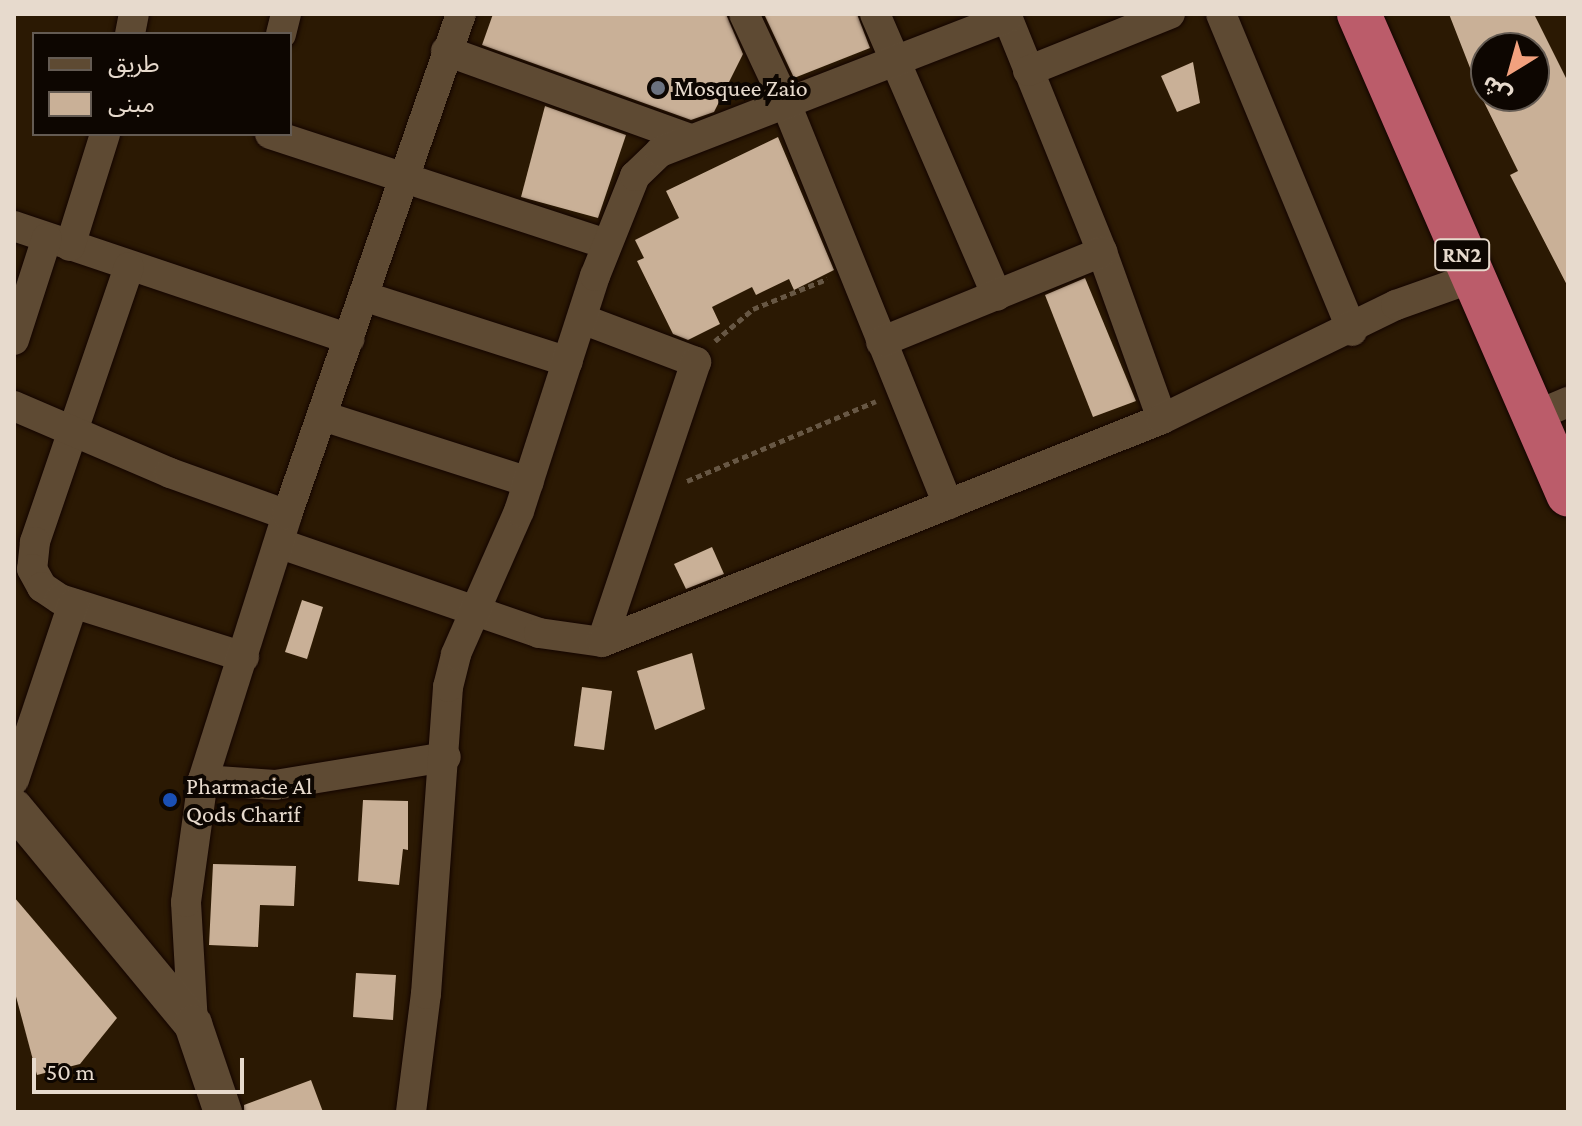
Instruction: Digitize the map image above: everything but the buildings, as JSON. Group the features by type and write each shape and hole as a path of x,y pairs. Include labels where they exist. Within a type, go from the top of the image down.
{"highway":[{"name":"RN2","path":"1359,14 1472,278 1552,409 1568,494"}],"street":[{"path":"216,1110 193,1024 186,902 203,780 284,530 461,14"},
{"path":"744,14 787,106 899,391 948,505"},
{"path":"875,14 997,296"},
{"path":"1028,71 1170,14"},
{"path":"1221,14 1352,331"},
{"path":"411,1112 446,757 448,687 456,654 477,612 529,482 618,210 644,165 690,139 787,106 1007,16 1102,252 1162,419"},
{"path":"446,51 690,139"},
{"path":"14,340 104,136"},
{"path":"276,136 607,244"},
{"path":"14,226 350,339"},
{"path":"881,342 1102,252"},
{"path":"129,267 70,432 35,542 32,569 42,587 73,604 244,657"},
{"path":"14,406 284,530 477,612 539,633 602,642 1162,419 1352,331 1396,305 1472,278"},
{"path":"363,296 568,362"},
{"path":"582,319 696,362 602,642"},
{"path":"323,416 529,482"},
{"path":"14,780 73,604"},
{"path":"203,780 275,785 446,757"},
{"path":"14,808 193,1024"}],"path":[{"path":"696,362 733,322 753,309 851,267"},
{"path":"658,481 697,479 899,391"}],"place":[{"name":"Mosquee Zaio","path":"658,88"},
{"name":"Pharmacie Al Qods Charif","path":"170,800"}]}
